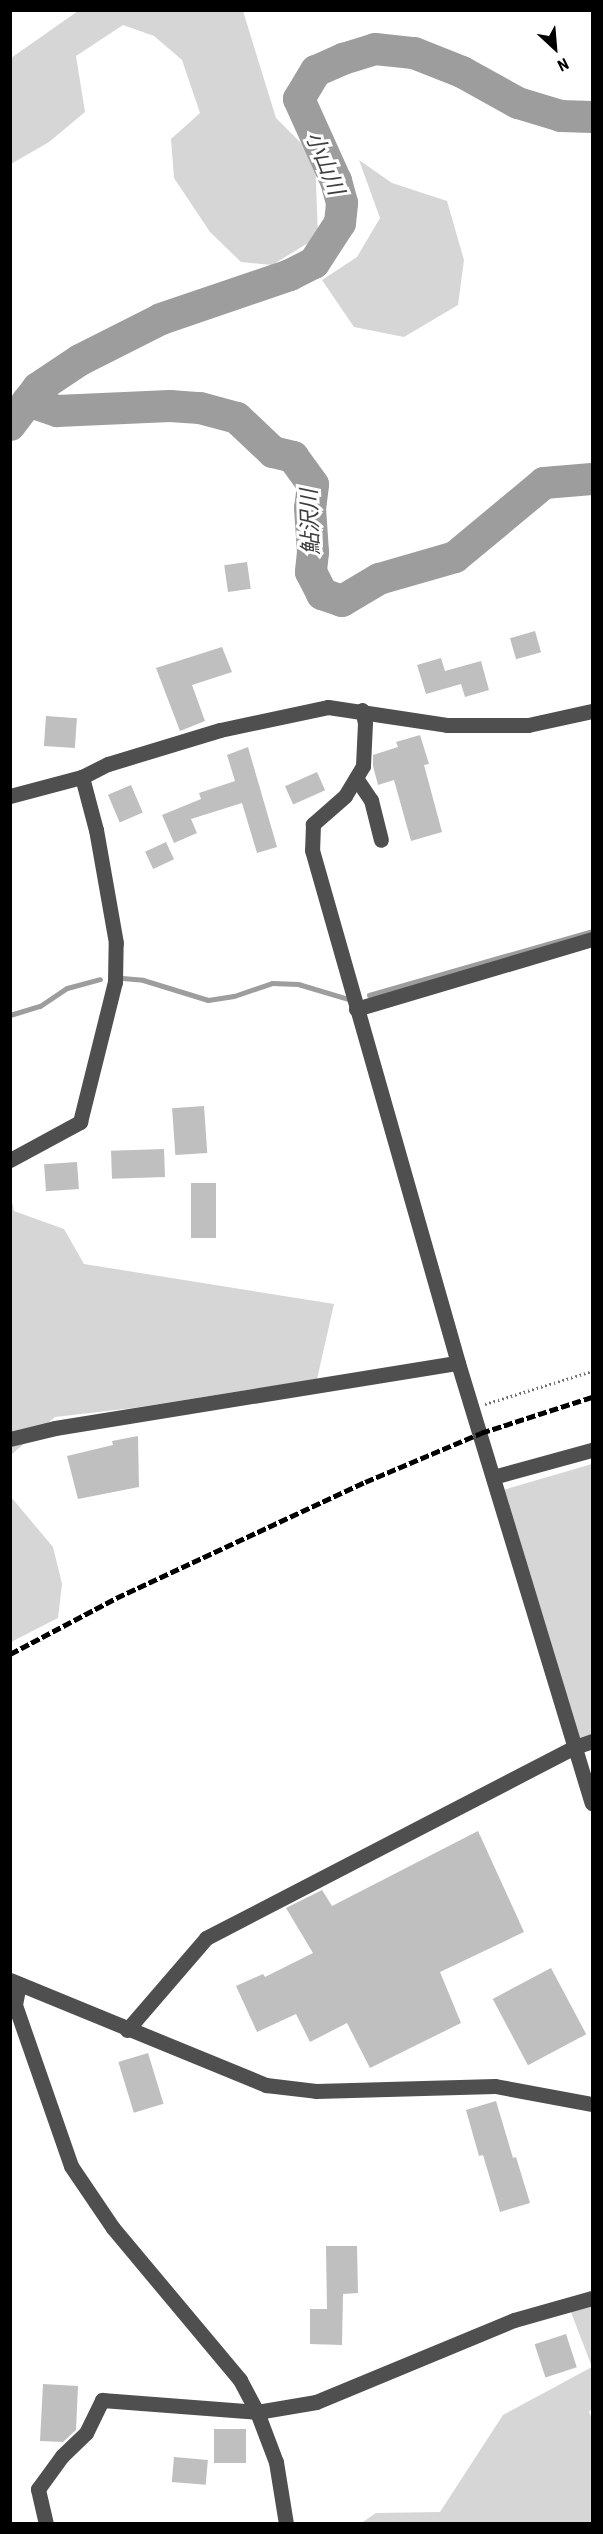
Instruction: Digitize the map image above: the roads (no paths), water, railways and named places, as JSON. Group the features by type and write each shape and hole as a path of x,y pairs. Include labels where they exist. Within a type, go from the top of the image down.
{"street":[{"path":"10,796 82,777 108,764 242,724 328,707 362,710 447,725 528,725 592,711"},
{"path":"362,710 365,723 363,766 345,796 313,824 312,850 458,1363 592,1803"},
{"path":"10,1160 80,1122 115,982 116,943 96,830 82,777"},
{"path":"356,778 371,800 381,840"},
{"path":"356,1009 592,939"},
{"path":"10,1438 55,1428 458,1363"},
{"path":"493,1477 592,1450"},
{"path":"127,2030 206,1938 575,1747 592,1741"},
{"path":"286,2523 276,2462 257,2412 240,2380 113,2228 71,2166 15,2005 15,1982 127,2030 266,2085 316,2091 495,2085 592,2104"},
{"path":"46,2523 38,2489 62,2456 86,2433 102,2400 257,2412 316,2402 514,2320 592,2298"}],"waterway":[{"name":"小山川","path":"10,425 38,388 80,360 161,319 290,275 314,263 340,223 342,203 336,181 299,99 316,71 343,59 375,49 414,53 462,72 518,103 561,116 592,117"},
{"name":"鮎沢川","path":"28,401 57,411 170,406 200,408 237,418 273,452 293,457 313,485 310,508 313,552 311,572 322,594 342,601 379,579 455,557 544,483 592,479"},
{"path":"369,995 592,931"},
{"path":"122,978 143,980 208,1000 234,996 272,983 298,984 348,999"},
{"path":"10,1015 40,1006 67,988 100,979"}],"railway":[{"path":"10,1654 116,1598 365,1482 481,1433 592,1397"}]}
